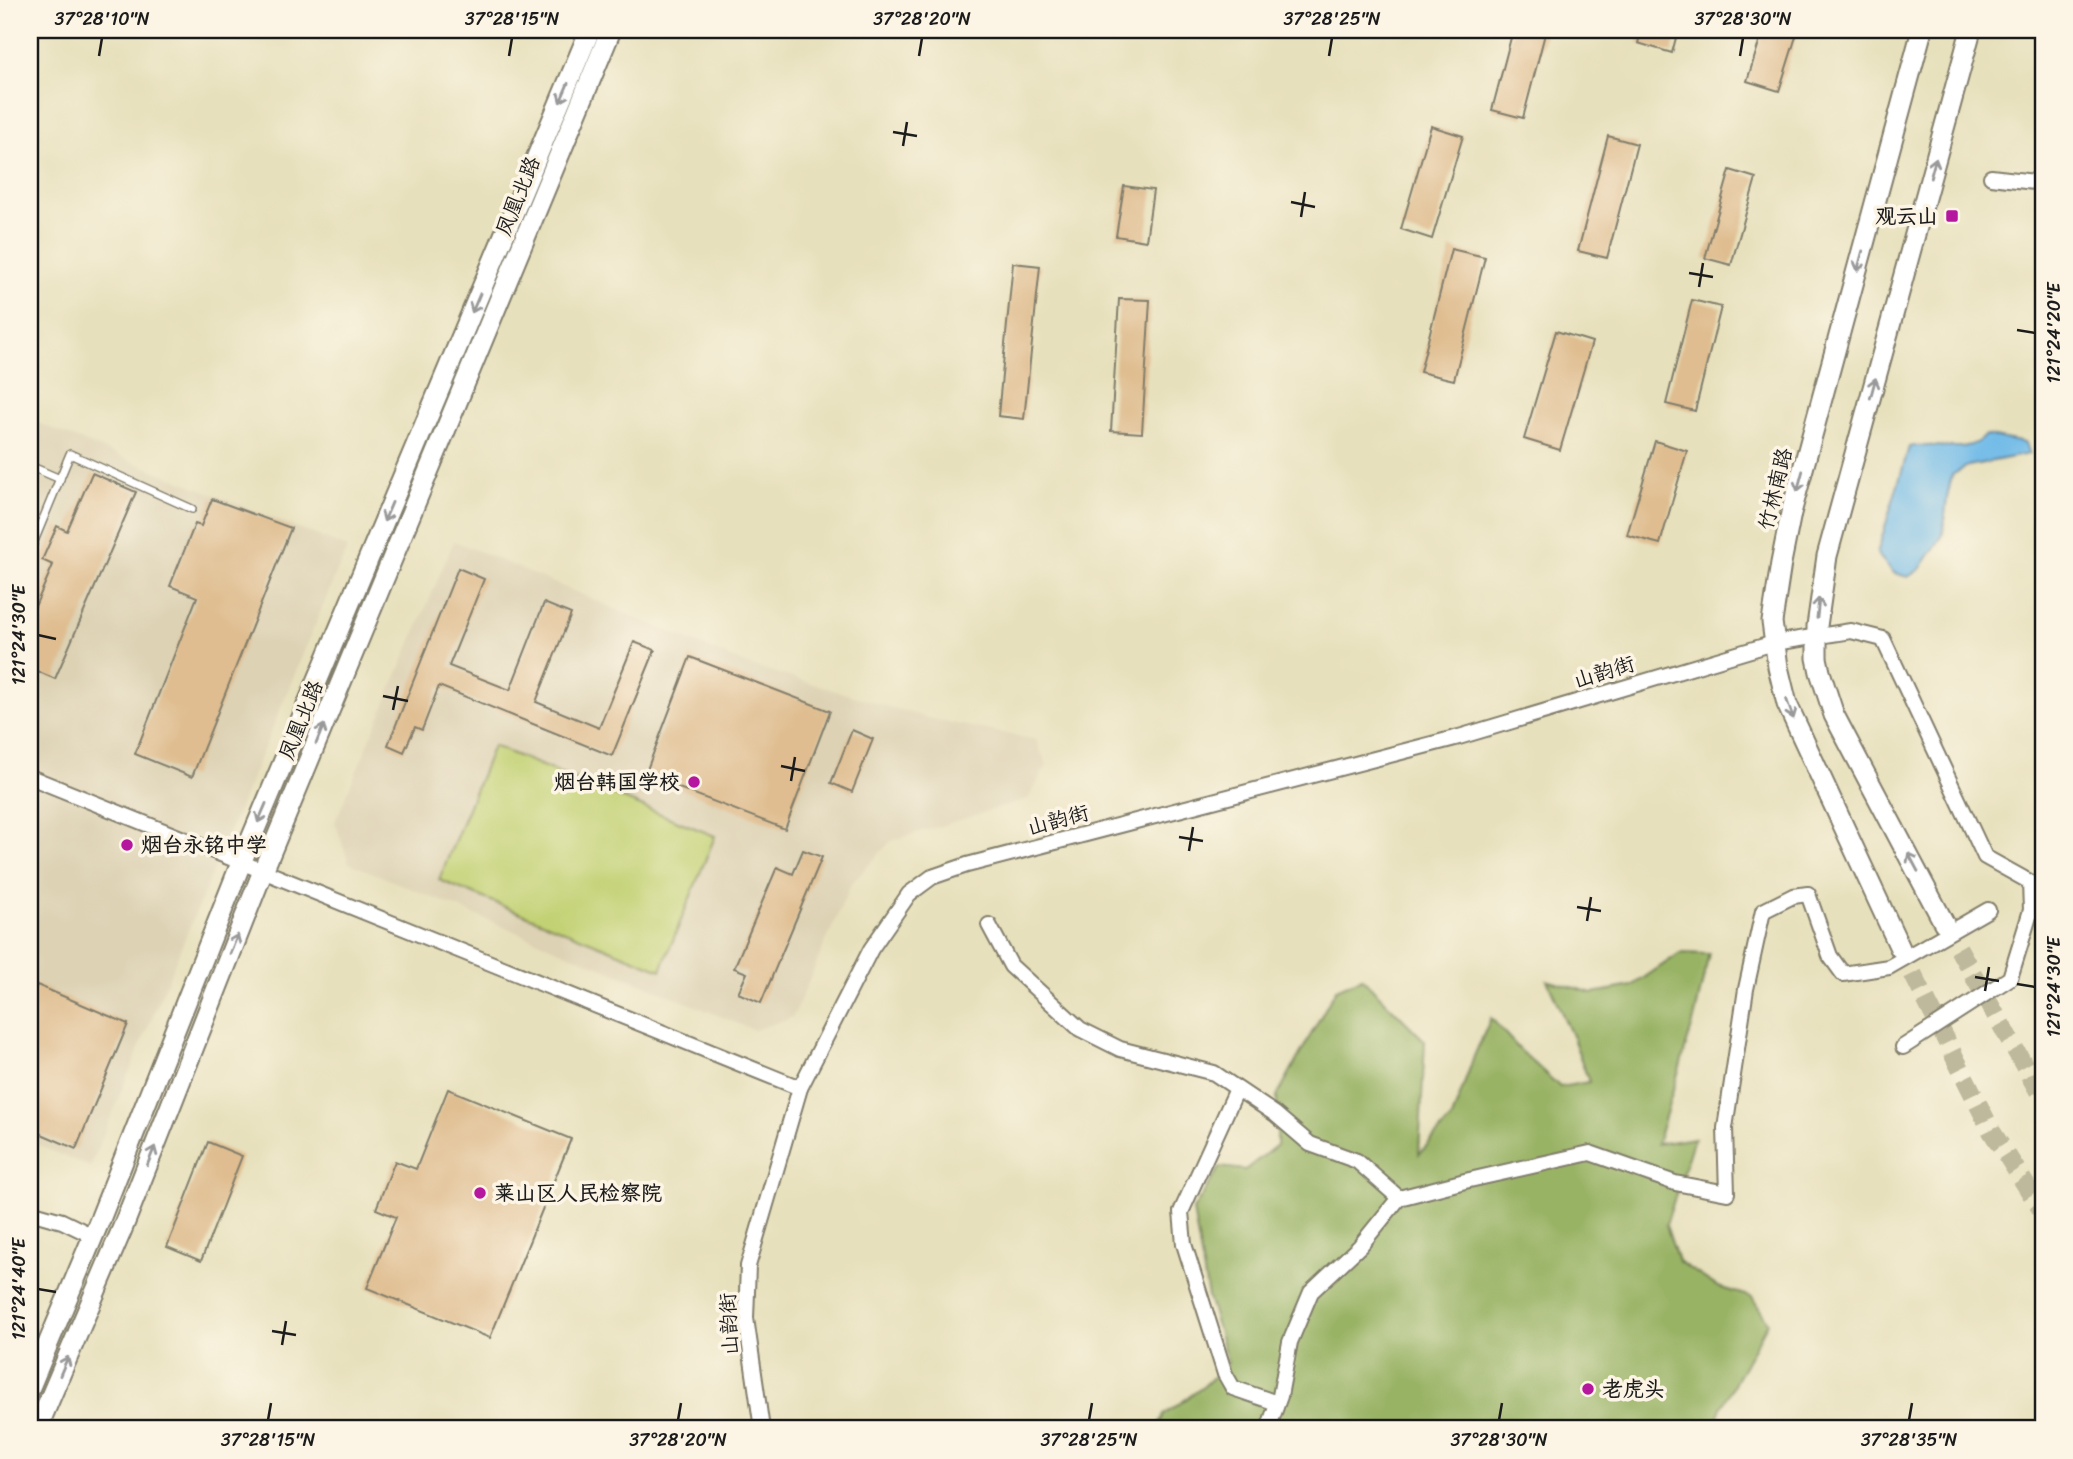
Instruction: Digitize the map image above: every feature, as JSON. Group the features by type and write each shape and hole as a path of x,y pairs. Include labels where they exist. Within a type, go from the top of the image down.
{"street":[{"name":"凤凰北路","path":"30,1387 241,863 590,30"},
{"name":"凤凰北路","path":"37,1429 123,1227 263,871 611,30"},
{"name":"竹林南路","path":"1900,948 1792,716 1774,643 1774,601 1791,513 1923,30"},
{"path":"1944,923 1834,715 1816,658 1816,636 1820,589 1827,556 1971,30"},
{"path":"1990,177 2043,183"},
{"name":"山韵街","path":"762,1429 746,1318 748,1266 800,1088 871,949 909,894 932,877 967,865 1459,737 1774,643 1851,631 1883,639 1985,857 2030,882 2031,910 2010,978 1903,1047"},
{"path":"30,777 800,1088"},
{"path":"1268,1429 1277,1403 1290,1342 1311,1292 1360,1246 1399,1198 1590,1153 1675,1183 1727,1193 1725,1128 1746,989 1763,911 1793,896 1808,894 1830,956 1843,974 1889,967 1988,909"},
{"path":"989,925 1011,966 1080,1029 1120,1049 1214,1073 1275,1114 1310,1144 1357,1161 1399,1198"},
{"path":"1237,1089 1181,1212 1184,1244 1225,1374 1233,1388 1277,1403"},
{"path":"30,1212 93,1236"}],"lane":[{"path":"30,551 70,454 192,509"},
{"path":"30,466 60,479"}],"shaded area":[{"name":"烟台永铭中学","path":"30,420 347,548 90,1167 30,1142"},
{"name":"烟台韩国学校","path":"454,541 749,665 927,718 1036,740 1047,765 1028,799 891,841 851,884 793,1017 754,1030 349,863 335,822"}],"green space":[{"path":"493,746 715,836 661,970 439,880"},
{"path":"1680,953 1709,954 1694,1020 1657,1144 1694,1138 1666,1225 1678,1261 1718,1287 1752,1297 1768,1322 1721,1408 1713,1429 1157,1429 1164,1415 1204,1386 1228,1363 1208,1297 1193,1210 1220,1167 1245,1170 1277,1145 1277,1096 1336,989 1362,978 1425,1041 1419,1154 1452,1118 1491,1018 1520,1050 1560,1087 1589,1082 1547,980 1593,993 1632,986"}],"water":[{"path":"1985,435 2025,443 2029,454 1968,466 1952,475 1943,535 1920,569 1908,577 1894,573 1877,554 1909,447 1969,446"}],"building":[{"path":"1513,30 1546,30 1523,118 1492,110"},
{"path":"1642,30 1678,30 1672,53 1638,43"},
{"path":"1763,30 1798,30 1779,91 1747,81"},
{"path":"1431,126 1463,136 1432,239 1401,229"},
{"path":"1608,136 1637,144 1607,258 1578,251"},
{"path":"1730,170 1756,178 1731,265 1705,258"},
{"path":"1124,186 1153,190 1146,241 1116,236"},
{"path":"1451,249 1485,257 1454,380 1420,372"},
{"path":"1013,263 1040,266 1024,419 998,416"},
{"path":"1119,299 1150,300 1142,433 1111,431"},
{"path":"1692,300 1721,307 1695,411 1666,404"},
{"path":"1556,331 1592,342 1560,450 1524,439"},
{"path":"1655,441 1687,451 1660,544 1627,535"},
{"path":"92,473 136,492 55,679 30,668 30,618 53,565 42,560 57,526 67,531"},
{"path":"212,499 291,528 192,777 135,754 197,597 170,586 195,524 201,526"},
{"path":"458,568 484,579 449,666 510,690 544,603 571,614 536,702 599,728 634,642 655,650 612,756 439,686 422,730 415,727 404,752 388,745"},
{"path":"690,657 830,711 785,829 645,775"},
{"path":"852,730 873,739 852,792 831,783"},
{"path":"803,850 822,857 761,1003 738,993 747,973 734,968 777,867 793,874"},
{"path":"37,985 128,1024 76,1149 30,1129 30,1003"},
{"path":"448,1089 571,1139 490,1338 367,1288 396,1217 376,1209 395,1161 416,1169"},
{"path":"208,1142 242,1156 201,1261 167,1247"}],"tunnel":[{"path":"1944,923 2043,1099"},
{"path":"1900,948 1992,1132 2043,1212"}],"place":[{"name":"观云山","path":"1952,216"},
{"name":"烟台韩国学校","path":"694,782"},
{"name":"烟台永铭中学","path":"127,845"},
{"name":"莱山区人民检察院","path":"480,1193"},
{"name":"老虎头","path":"1588,1389"}]}
